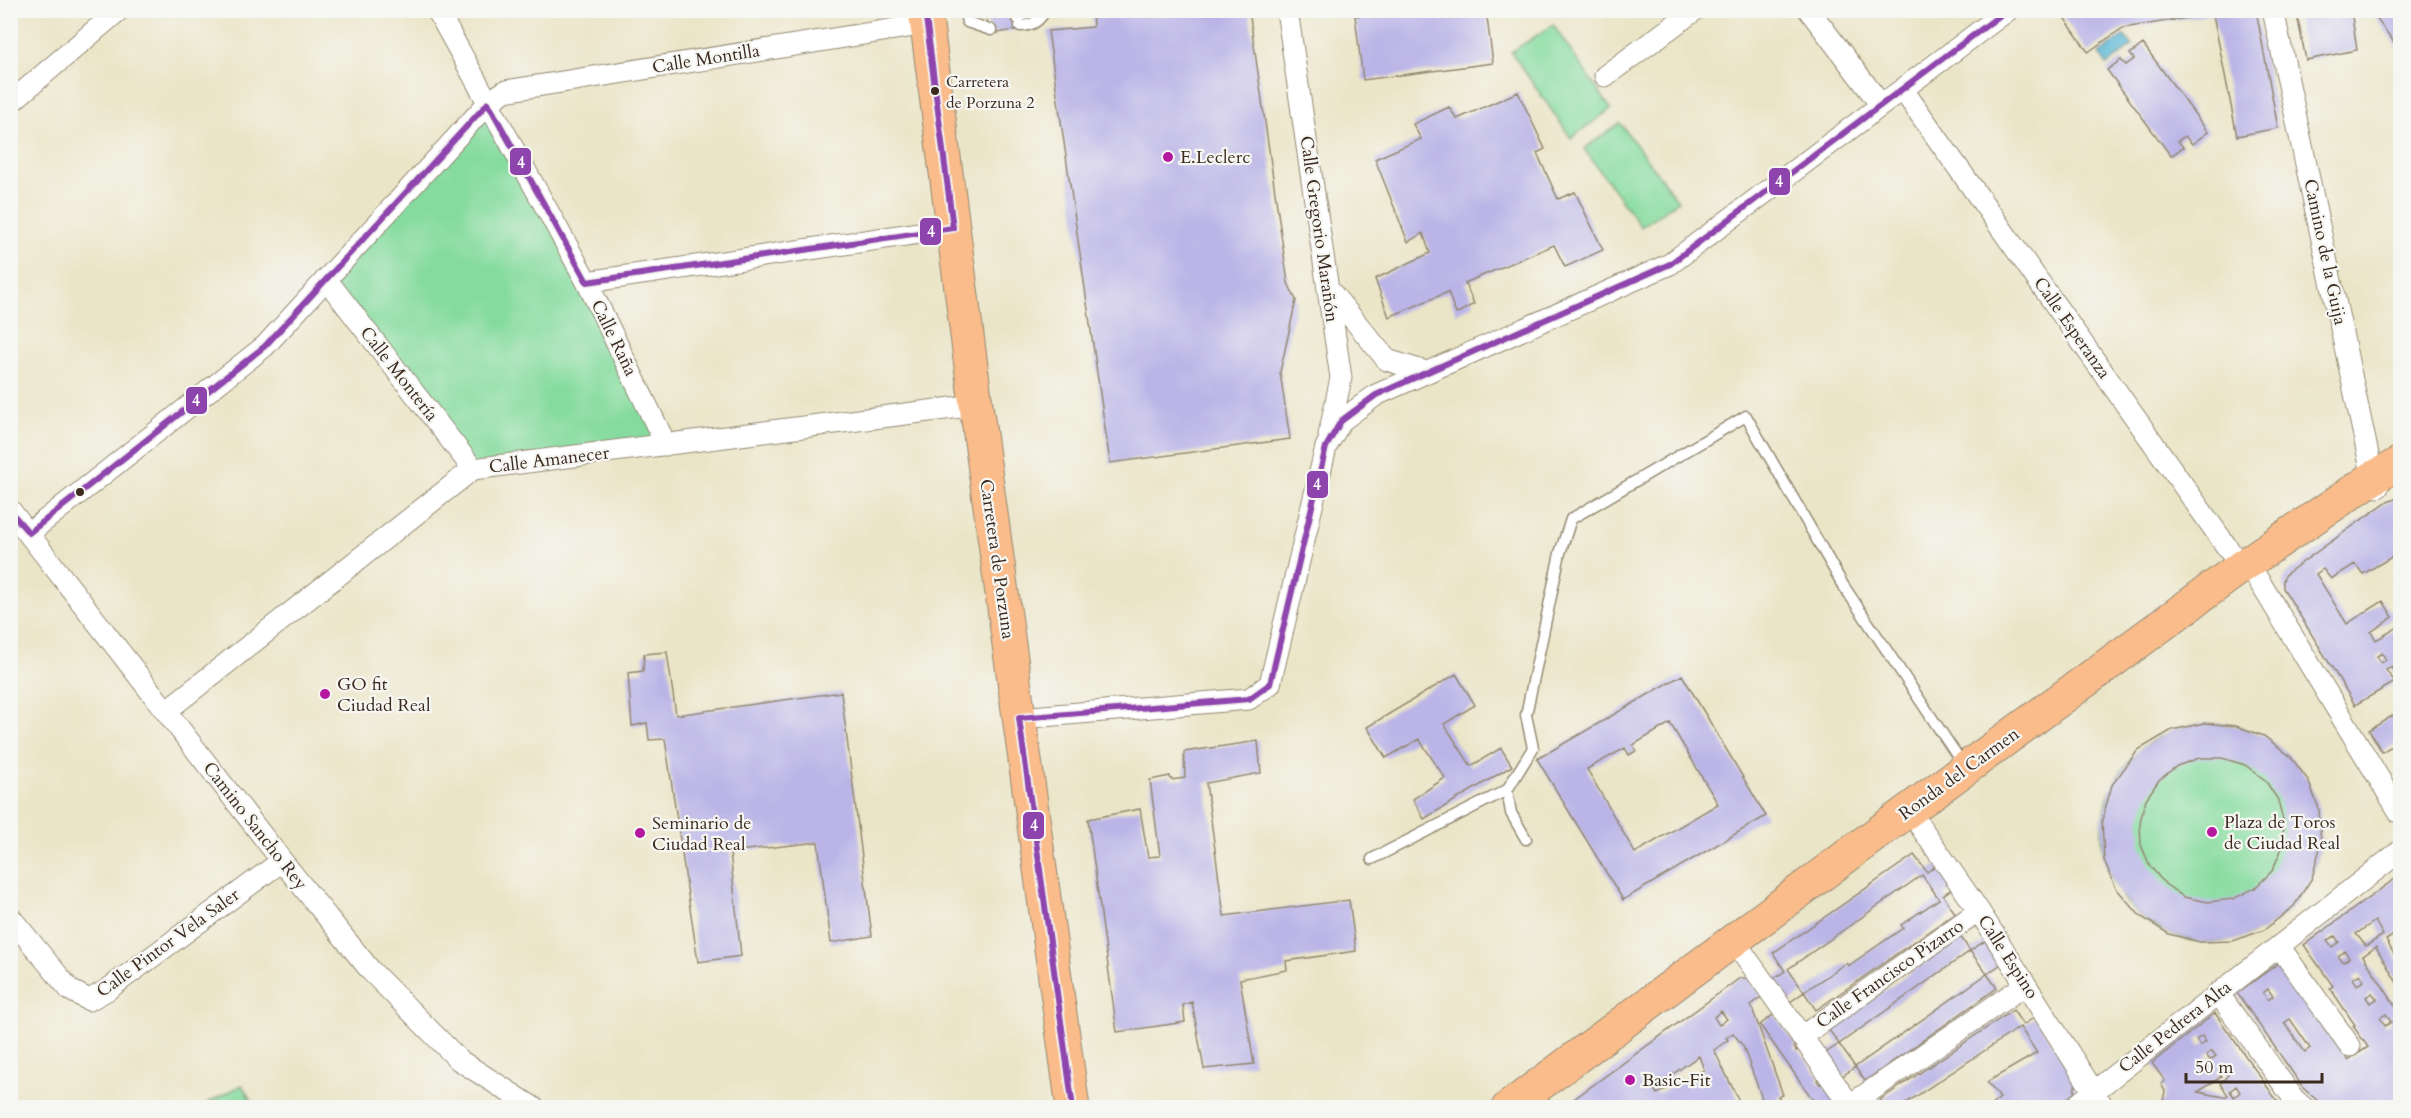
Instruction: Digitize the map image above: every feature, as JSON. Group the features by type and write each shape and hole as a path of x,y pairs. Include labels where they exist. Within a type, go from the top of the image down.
{"main road":[{"name":"Carretera de Porzuna","path":"926,17 976,405 1073,1107"},
{"name":"Ronda del Carmen","path":"1525,1104 1654,1017 1743,953 1915,817 1965,769 2249,571 2388,478"},
{"name":"Ronda del Carmen","path":"1525,1104 1915,817 2152,651 2249,571"}],"street":[{"path":"10,103 119,10"},
{"name":"Calle Raña","path":"437,10 587,282 666,446"},
{"name":"Calle Gregorio Marañón","path":"1019,718 1249,699 1270,684 1341,378 1287,10"},
{"path":"1605,76 1695,10"},
{"path":"1809,10 1881,105"},
{"path":"1326,447 1341,421 1376,395 1670,264 2008,10"},
{"name":"Camino de la Guija","path":"2273,10 2388,478"},
{"name":"Calle Montilla","path":"488,104 505,92 926,17"},
{"name":"Calle Esperanza","path":"1902,90 2249,571 2400,813"},
{"path":"29,533 265,345 488,104"},
{"path":"587,282 953,228"},
{"name":"Calle Montería","path":"326,279 473,469"},
{"path":"1328,289 1387,360 1426,372"},
{"name":"Calle Amanecer","path":"166,711 473,469 976,405"},
{"name":"Camino Sancho Rey","path":"10,510 282,861 371,971 459,1060 534,1107"},
{"name":"Calle Espino","path":"1915,817 2099,1099"},
{"name":"Calle Pedrera Alta","path":"2073,1107 2099,1099 2218,993 2400,851"},
{"name":"Calle Pintor Vela Saler","path":"10,917 70,990 89,1000 107,990 282,861"},
{"name":"Calle Francisco Pizarro","path":"1801,1037 1978,911"},
{"path":"2278,946 2350,1046"},
{"path":"1743,953 1851,1106 2025,984"},
{"path":"2218,993 2294,1099 2304,1107"}],"lane":[{"path":"964,10 967,22 986,27"},
{"path":"1035,10 1018,22 1028,26 1036,22 1045,10"},
{"path":"1372,859 1507,790 1533,748 1526,715 1560,553 1571,519 1746,416 1843,585 1965,769"},
{"path":"1507,790 1511,813 1526,839"}],"green space":[{"path":"1553,25 1611,109 1571,138 1511,52"},
{"path":"488,103 666,445 473,469 326,279"},
{"path":"1620,123 1678,201 1641,227 1584,149"},
{"name":"Plaza de Toros de Ciudad Real","path":"2200,724 2222,724 2243,728 2263,737 2280,748 2296,764 2316,801 2320,833 2316,865 2312,875 2302,894 2280,918 2243,938 2222,942 2200,942 2179,938 2159,929 2142,918 2126,902 2106,865 2102,844 2102,822 2106,801 2115,781 2126,764 2142,748 2179,728"},
{"path":"242,1085 255,1107 200,1107"}],"water":[{"path":"2124,35 2132,46 2107,65 2099,54"}],"building":[{"path":"983,10 1014,10 1021,29 992,34"},
{"name":"E.Leclerc","path":"1092,10 1249,10 1288,283 1296,300 1280,372 1290,439 1110,463 1048,31 1093,27"},
{"path":"1405,10 1486,10 1493,63 1363,80 1355,16"},
{"path":"2065,10 2256,10 2278,128 2237,136 2213,14 2123,28 2088,52 2061,13"},
{"path":"2296,10 2351,10 2357,50 2306,60"},
{"path":"2373,10 2400,10 2400,50 2373,14 2375,13"},
{"path":"2143,44 2208,132 2192,144 2185,136 2178,141 2183,147 2171,156 2107,70 2121,60 2126,65 2134,59 2130,54"},
{"path":"1518,92 1545,149 1537,153 1558,199 1575,192 1603,250 1565,267 1554,245 1465,283 1474,304 1456,314 1448,292 1389,317 1375,279 1430,253 1423,233 1408,242 1375,159 1421,139 1413,124 1449,107 1457,119"},
{"path":"2400,497 2400,552 2363,574 2355,564 2331,579 2323,569 2316,574 2347,624 2383,601 2393,617 2371,632 2376,640 2398,627 2400,632 2399,679 2391,667 2386,670 2395,682 2355,705 2283,588 2283,580 2286,574 2385,503","holes":["2382,653 2386,660 2381,663 2377,656"]},
{"path":"667,652 676,715 841,692 872,936 831,943 818,842 730,852 741,956 698,962 665,739 649,740 647,723 632,726 628,673 643,671 644,654"},
{"path":"1456,674 1475,705 1444,724 1471,766 1501,748 1512,766 1424,819 1413,799 1445,778 1419,739 1386,758 1367,727"},
{"path":"1682,675 1766,816 1623,900 1537,759","holes":["1670,723 1718,804 1635,853 1587,769 1625,748 1629,755 1636,751 1633,745"]},
{"path":"2400,711 2400,741 2382,752 2369,730"},
{"path":"2204,723 2236,726 2264,736 2290,756 2308,780 2319,809 2321,844 2312,878 2294,906 2264,930 2233,941 2200,942 2169,934 2140,916 2116,888 2104,860 2102,820 2112,785 2138,750 2172,730","holes":["2199,758 2222,758 2245,765 2265,780 2278,800 2284,824 2282,848 2272,871 2255,888 2233,899 2208,902 2184,897 2165,884 2150,866 2141,845 2140,822 2146,799 2159,780 2177,766"]},
{"path":"1258,741 1261,773 1206,783 1224,916 1349,900 1356,951 1286,961 1287,970 1240,979 1254,1064 1204,1069 1192,1002 1183,1005 1185,1022 1117,1032 1088,819 1140,809 1148,857 1160,856 1150,780 1170,776 1171,780 1185,778 1184,752"},
{"path":"1914,855 1927,872 1937,865 1953,888 1943,895 1955,913 1816,1010 1804,992 1790,1002 1773,979 1785,971 1773,953","holes":["1922,875 1939,899 1901,925 1903,928 1848,966 1846,963 1804,992 1788,969"]},
{"path":"2400,875 2400,931 2386,940 2400,965 2400,988 2376,947 2363,956 2400,1013 2400,1107 2325,1107 2304,1089 2237,993 2279,963 2348,1060 2368,1047 2330,988 2333,986 2304,945","holes":["2375,921 2383,935 2366,946 2356,934","2335,936 2339,942 2332,947 2327,940","2345,951 2349,958 2343,962 2338,956","2360,974 2364,981 2357,985 2353,978","2268,989 2273,996 2268,1000 2263,993","2372,993 2377,999 2370,1003 2366,997","2386,1014 2391,1022 2385,1026 2380,1018","2290,1019 2310,1048 2305,1052 2284,1023"]},
{"path":"1961,937 1970,951 1839,1044 1829,1030"},
{"path":"1985,941 2001,964 1987,974 1970,951"},
{"path":"1987,974 1997,988 1865,1081 1855,1067"},
{"path":"1740,978 1749,978 1762,997 1751,1005 1783,1095 1778,1096 1783,1107 1756,1107 1764,1104 1743,1046 1733,1033 1726,1038 1728,1040 1714,1050 1742,1107 1596,1107 1592,1103 1589,1105 1591,1107 1563,1107","holes":["1721,1011 1727,1019 1719,1025 1714,1017","1699,1056 1704,1070 1657,1094 1653,1088"]},
{"path":"2013,1010 2023,1025 2035,1017 2076,1080 2074,1093 2056,1107 1989,1107 2000,1098 1987,1082 2037,1053 2020,1027 1900,1107 1885,1107 1880,1100"},
{"path":"2215,1013 2282,1107 2155,1107 2163,1102 2165,1091 2161,1084 2165,1081 2152,1063","holes":["2202,1036 2206,1042 2200,1046 2196,1040","2212,1051 2216,1056 2210,1060 2206,1055","2224,1069 2228,1075 2220,1084 2228,1095 2224,1097 2198,1092 2221,1077 2218,1073","2236,1086 2240,1092 2234,1097 2230,1091"]},
{"path":"1774,1014 1796,1045 1794,1047 1796,1051 1799,1050 1819,1078 1818,1082 1822,1083 1839,1107 1818,1107 1760,1025"},
{"path":"1839,1044 1855,1067 1841,1077 1824,1054"}],"transit line":[{"name":"4","path":"10,511 29,533 265,346 488,103 587,282 953,228 925,10"},
{"name":"4","path":"1073,1108 1019,718 1249,699 1270,684 1326,447 1341,421 1376,395 1670,264 2007,10"}],"place":[{"name":"Carretera de Porzuna 2","path":"935,91"},
{"name":"E.Leclerc","path":"1168,157"},
{"name":"GO fit Ciudad Real","path":"325,694"},
{"name":"Plaza de Toros de Ciudad Real","path":"2212,832"},
{"name":"Seminario de Ciudad Real","path":"640,833"},
{"name":"Basic-Fit","path":"1630,1080"}]}
